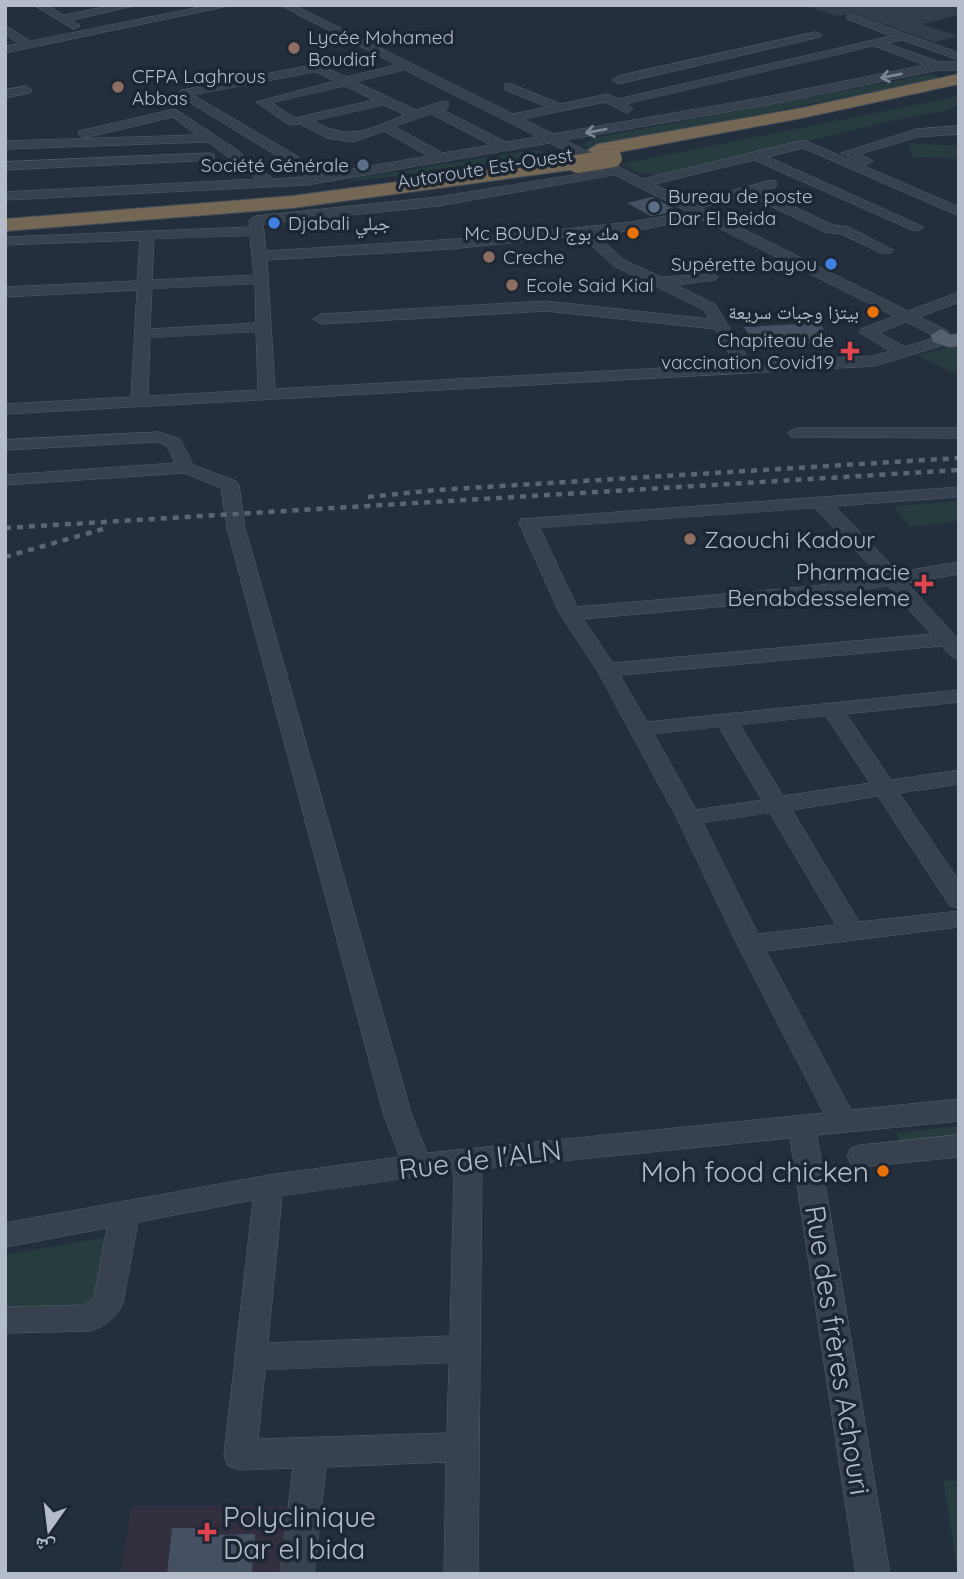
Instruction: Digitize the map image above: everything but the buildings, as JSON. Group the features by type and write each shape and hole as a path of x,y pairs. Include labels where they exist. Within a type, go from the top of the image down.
{"highway":[{"name":"Autoroute Est-Ouest","path":"609,160 802,113 959,79"},
{"name":"Autoroute Est-Ouest","path":"5,216 278,196 485,169 564,153 609,160 959,89"},
{"name":"Autoroute Est-Ouest","path":"5,225 199,212 439,185 564,153"}],"street":[{"path":"39,5 85,34"},
{"path":"78,5 92,13"},
{"path":"62,19 133,5"},
{"path":"285,5 512,118 564,153"},
{"path":"5,50 223,6"},
{"path":"851,17 959,57"},
{"path":"796,27 850,48"},
{"path":"6,29 29,46"},
{"path":"605,83 816,35"},
{"path":"617,103 904,36"},
{"path":"876,43 938,66"},
{"path":"384,101 303,121 289,121 262,100 407,66"},
{"path":"564,153 648,121 766,101 938,66 959,66"},
{"path":"315,179 292,159 182,94 317,68 416,116"},
{"path":"714,79 766,101"},
{"path":"618,80 648,94"},
{"path":"509,87 560,108"},
{"path":"5,94 26,90"},
{"path":"539,99 565,93"},
{"path":"353,138 471,97"},
{"path":"512,118 607,98 648,121"},
{"path":"432,109 505,147"},
{"path":"87,138 175,113 271,184"},
{"path":"303,121 327,134 353,138 400,164"},
{"path":"68,124 87,138"},
{"path":"386,127 441,158"},
{"path":"959,130 917,133 848,153 959,201"},
{"path":"84,177 87,138"},
{"path":"5,145 87,138 209,138"},
{"path":"642,183 807,144 959,212"},
{"path":"5,166 84,177 271,184 505,147 609,160 642,183 694,210 954,338"},
{"path":"754,155 917,228"},
{"path":"5,196 84,177 209,157"},
{"path":"5,241 183,234 555,186 609,160"},
{"path":"259,256 416,248 585,232 664,228 694,210 771,184"},
{"path":"747,190 830,229 844,230 886,250"},
{"path":"257,225 267,389"},
{"path":"585,232 620,262 710,307 746,368"},
{"path":"139,396 147,235"},
{"path":"553,235 602,249"},
{"path":"5,292 261,276"},
{"path":"662,282 710,277"},
{"path":"5,286 145,282"},
{"path":"905,354 867,332 959,297"},
{"path":"321,319 547,306 722,325"},
{"path":"142,334 264,327"},
{"path":"5,409 139,396 875,361 954,338"},
{"path":"5,397 139,396"},
{"path":"797,433 959,433"},
{"path":"5,445 159,437 174,443 186,468"},
{"path":"5,480 186,468 230,485 236,528 398,1116 418,1166"},
{"path":"843,1122 750,944 689,818 607,670 570,614 528,524 530,521 959,492"},
{"path":"820,502 953,644"},
{"path":"570,614 815,592 959,568"},
{"path":"607,670 953,644"},
{"path":"641,729 959,696"},
{"path":"833,711 959,900"},
{"path":"726,721 851,931"},
{"path":"689,818 959,777"},
{"path":"750,944 959,919"},
{"name":"Rue de l'ALN","path":"5,1235 268,1186 468,1159 959,1110"},
{"name":"Rue des frères Achouri","path":"802,1126 873,1574"},
{"path":"861,1156 957,1149"},
{"path":"461,1574 468,1159"},
{"path":"268,1186 240,1455 463,1447"},
{"path":"5,1320 91,1318 108,1303 125,1212"},
{"path":"250,1357 466,1349"},
{"path":"297,1574 311,1454"}],"shaded area":[{"path":"804,5 959,5 959,15 922,24 958,36 934,42 852,13 837,16"},
{"name":"Polyclinique Dar el bida","path":"131,1506 288,1506 283,1574 121,1574"}],"green space":[{"path":"931,74 941,78 590,148 583,145 594,138"},
{"path":"959,96 959,105 946,111 909,117 662,176 639,173 621,164"},
{"path":"909,143 959,146 959,159 912,157"},
{"path":"533,150 558,154 358,181 350,179"},
{"path":"951,347 959,348 959,371 953,373 917,355"},
{"path":"959,501 959,521 909,527 894,506"},
{"path":"959,1126 959,1140 902,1146 896,1133"},
{"path":"107,1237 97,1296 92,1305 5,1311 5,1255"},
{"path":"943,1480 959,1481 959,1574 958,1574"}],"railway":[{"path":"368,497 436,490 959,458"},
{"path":"5,528 959,470"},
{"path":"5,557 103,529"}],"place":[{"name":"Lycée Mohamed Boudiaf","path":"294,48"},
{"name":"CFPA Laghrous Abbas","path":"118,87"},
{"name":"Société Générale","path":"363,165"},
{"name":"Bureau de poste Dar El Beida","path":"654,207"},
{"name":"Djabali جبلي","path":"274,223"},
{"name":"Mc BOUDJ مك بوج","path":"633,233"},
{"name":"Creche","path":"489,257"},
{"name":"Supérette bayou","path":"831,264"},
{"name":"Ecole Said Kial","path":"512,285"},
{"name":"بيتزا وجبات سريعة","path":"873,312"},
{"name":"Chapiteau de vaccination Covid19","path":"850,351"},
{"name":"Zaouchi Kadour","path":"690,539"},
{"name":"Pharmacie Benabdesseleme","path":"924,584"},
{"name":"Moh food chicken","path":"883,1171"},
{"name":"Polyclinique Dar el bida","path":"207,1532"}]}
